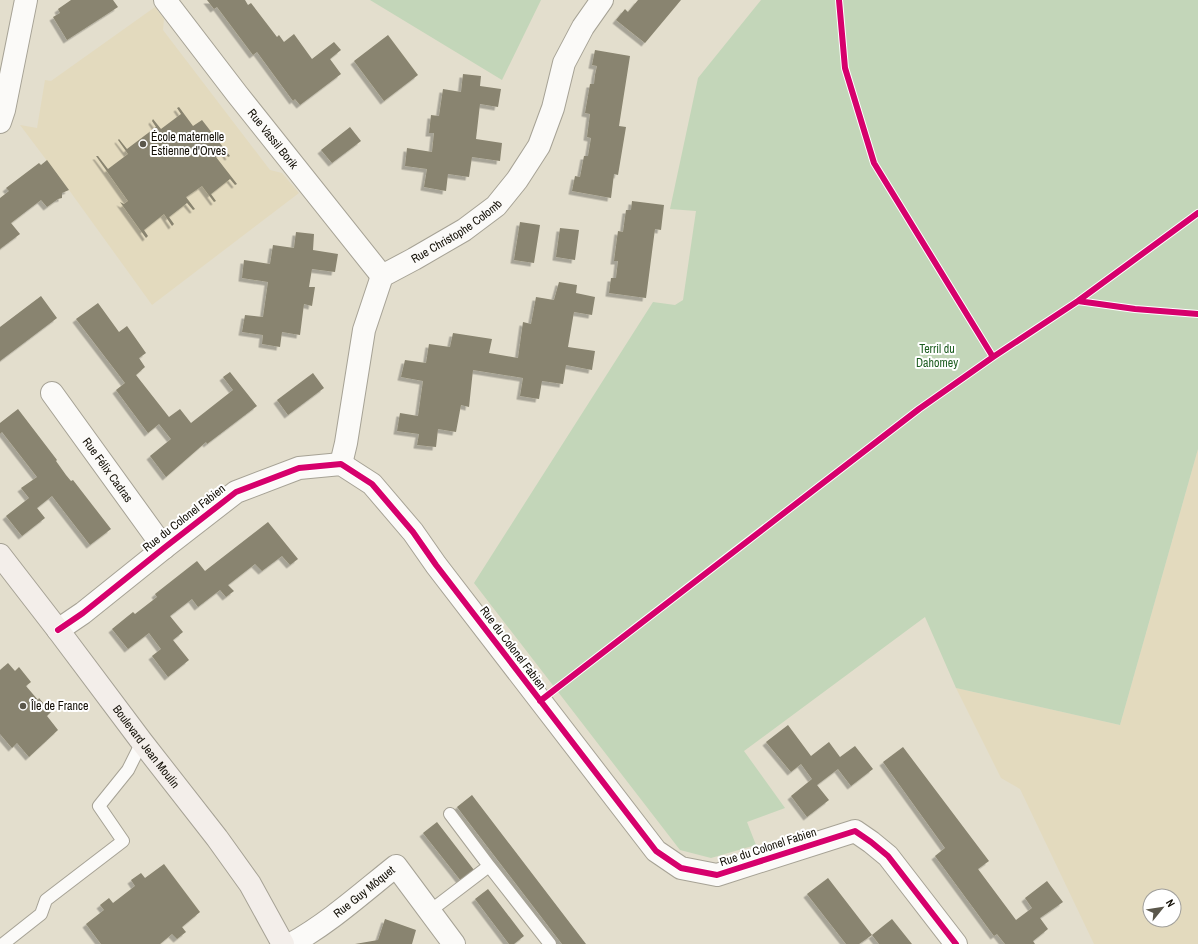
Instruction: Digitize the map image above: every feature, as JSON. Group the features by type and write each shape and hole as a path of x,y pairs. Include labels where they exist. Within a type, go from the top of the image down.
{"street":[{"path":"0,122 4,110 26,0"},
{"name":"Rue Vassil Borik","path":"165,0 382,276"},
{"name":"Rue Christophe Colomb","path":"382,276 464,230 496,206 517,180 538,146 552,108 564,64 583,27 602,0"},
{"path":"341,464 346,443 364,330 382,276"},
{"name":"Rue Félix Cadras","path":"52,393 164,548"},
{"name":"Rue du Colonel Fabien","path":"58,630 83,613 236,492 299,468 341,464 372,484 413,532 656,851 681,868 717,875 855,831 888,856 956,944"},
{"name":"Boulevard Jean Moulin","path":"0,556 221,843 250,884 283,944"},
{"name":"Rue Guy Môquet","path":"291,944 307,935 330,918 396,866 454,944"}],"lane":[{"path":"3,944 41,914 46,900 123,841 98,806 128,770 142,742"},
{"path":"450,814 547,943"},
{"path":"430,911 489,866"}],"shaded area":[{"name":"École maternelle Estienne d'Orves","path":"155,7 164,19 163,30 270,170 282,173 299,193 152,305 20,125 37,128 45,80 51,81"},
{"path":"1198,449 1198,944 1094,944 1020,789 1001,778 956,688 1120,725"}],"green space":[{"path":"370,0 541,0 502,80"},
{"name":"Terril du Dahomey","path":"761,0 1198,0 1198,449 1120,725 956,688 925,617 744,751 785,808 747,822 756,845 711,858 680,850 474,583 653,302 675,305 683,300 696,211 670,209 698,78"}],"building":[{"path":"71,0 113,0 118,7 67,40 53,17 60,13 58,9"},
{"path":"207,0 245,0 248,5 251,3 277,37 279,35 284,42 294,34 312,59 334,42 341,50 330,59 341,74 300,105 295,99 293,101 257,52 253,55 217,7 214,9"},
{"path":"638,0 681,0 645,43 616,20 625,9 628,12"},
{"path":"388,35 418,75 384,101 354,61"},
{"path":"595,50 630,56 619,126 626,127 618,175 614,174 611,198 572,191 575,176 580,177 584,156 588,156 591,138 587,137 590,114 585,113 590,84 594,84 597,66 592,65"},
{"path":"463,74 481,76 480,86 501,89 498,107 480,104 476,139 502,143 500,161 472,157 469,177 448,174 446,191 424,187 427,169 405,166 407,148 432,152 434,133 429,133 431,115 439,116 443,89 461,92"},
{"path":"179,107 193,126 202,120 230,156 228,157 224,151 216,157 237,184 235,185 230,179 211,194 216,201 214,202 202,186 186,197 195,209 193,210 187,203 169,217 174,224 172,226 164,214 144,230 148,236 146,238 120,202 124,204 128,201 96,156 98,156 108,169 128,154 118,140 119,139 127,149 156,127 152,121 153,119 161,129 181,114 177,108"},
{"path":"350,127 361,141 332,163 321,150"},
{"path":"47,160 69,190 62,193 62,198 58,199 47,207 41,200 11,223 20,234 0,249 0,198 9,191 6,188 39,163 41,165"},
{"path":"632,201 664,205 661,230 655,229 646,298 609,293 611,278 616,278 618,261 614,261 618,231 623,232 626,210 631,210"},
{"path":"520,222 540,225 534,263 514,260"},
{"path":"560,228 579,230 575,260 556,257"},
{"path":"296,232 314,234 313,250 338,254 335,272 312,269 309,287 315,287 312,306 304,304 300,335 282,332 280,347 262,344 263,335 242,332 245,315 263,317 268,282 242,278 244,260 270,264 273,245 294,248"},
{"path":"559,282 577,285 576,293 595,297 592,315 574,312 568,347 595,351 592,370 566,365 563,384 542,381 539,399 520,396 523,378 473,370 469,407 461,405 456,432 438,429 436,447 417,445 419,434 397,431 400,413 418,416 423,381 401,377 405,360 426,363 429,344 450,347 453,333 492,339 489,353 518,358 523,322 531,324 536,297 554,300"},
{"path":"41,296 57,318 0,361 0,327"},
{"path":"98,303 119,332 127,326 146,353 139,358 145,367 136,375 169,417 180,409 191,423 233,390 223,377 230,372 257,406 207,444 206,442 166,477 150,456 171,439 159,424 148,433 116,390 125,383 76,319"},
{"path":"313,373 324,388 288,415 277,400"},
{"path":"18,409 57,460 56,461 66,475 71,481 73,480 111,529 90,545 52,496 37,508 45,518 22,536 6,516 29,498 21,488 37,477 2,432 0,434 0,423"},
{"path":"268,522 298,559 290,565 282,556 262,571 255,564 228,585 234,591 226,597 220,590 198,607 192,599 170,616 183,632 173,640 189,660 168,677 152,656 161,649 149,633 128,649 112,629 133,612 135,614 157,597 155,594 197,561 205,571"},
{"name":"Île de France","path":"8,663 15,671 19,667 31,682 26,686 51,712 47,716 58,730 29,757 17,743 12,748 0,734 0,670"},
{"path":"788,725 811,756 829,742 840,757 855,746 873,769 851,786 838,769 817,785 829,800 807,817 791,796 812,779 801,764 791,772 766,742"},
{"path":"903,747 989,861 978,869 1016,920 1032,908 1025,898 1047,881 1063,902 1040,918 1048,929 1033,941 1035,944 1005,944 997,934 994,936 935,856 945,848 883,762"},
{"path":"472,795 586,944 562,944 457,807"},
{"path":"437,822 474,870 461,881 423,833"},
{"path":"164,864 200,912 182,927 186,932 177,939 172,934 160,944 101,944 86,924 104,910 100,905 109,898 113,903 135,886 131,880 141,873 145,878"},
{"path":"828,878 872,935 859,944 846,944 807,894"},
{"path":"488,889 524,936 514,944 509,944 475,899"},
{"path":"385,919 416,930 412,944 355,944 378,940"},
{"path":"892,919 912,944 879,944 872,935"}],"cycle path":[{"path":"839,0 845,68 874,163 993,357"},
{"path":"540,701 919,409 993,357 1078,301 1198,213"},
{"path":"1078,301 1135,309 1198,314"},
{"path":"58,630 83,613 236,492 299,468 341,464 372,484 413,532 436,565 656,851 681,868 717,875 855,831 888,856 956,944"}],"place":[{"name":"École maternelle Estienne d'Orves","path":"143,144"},
{"name":"Île de France","path":"23,706"}]}
